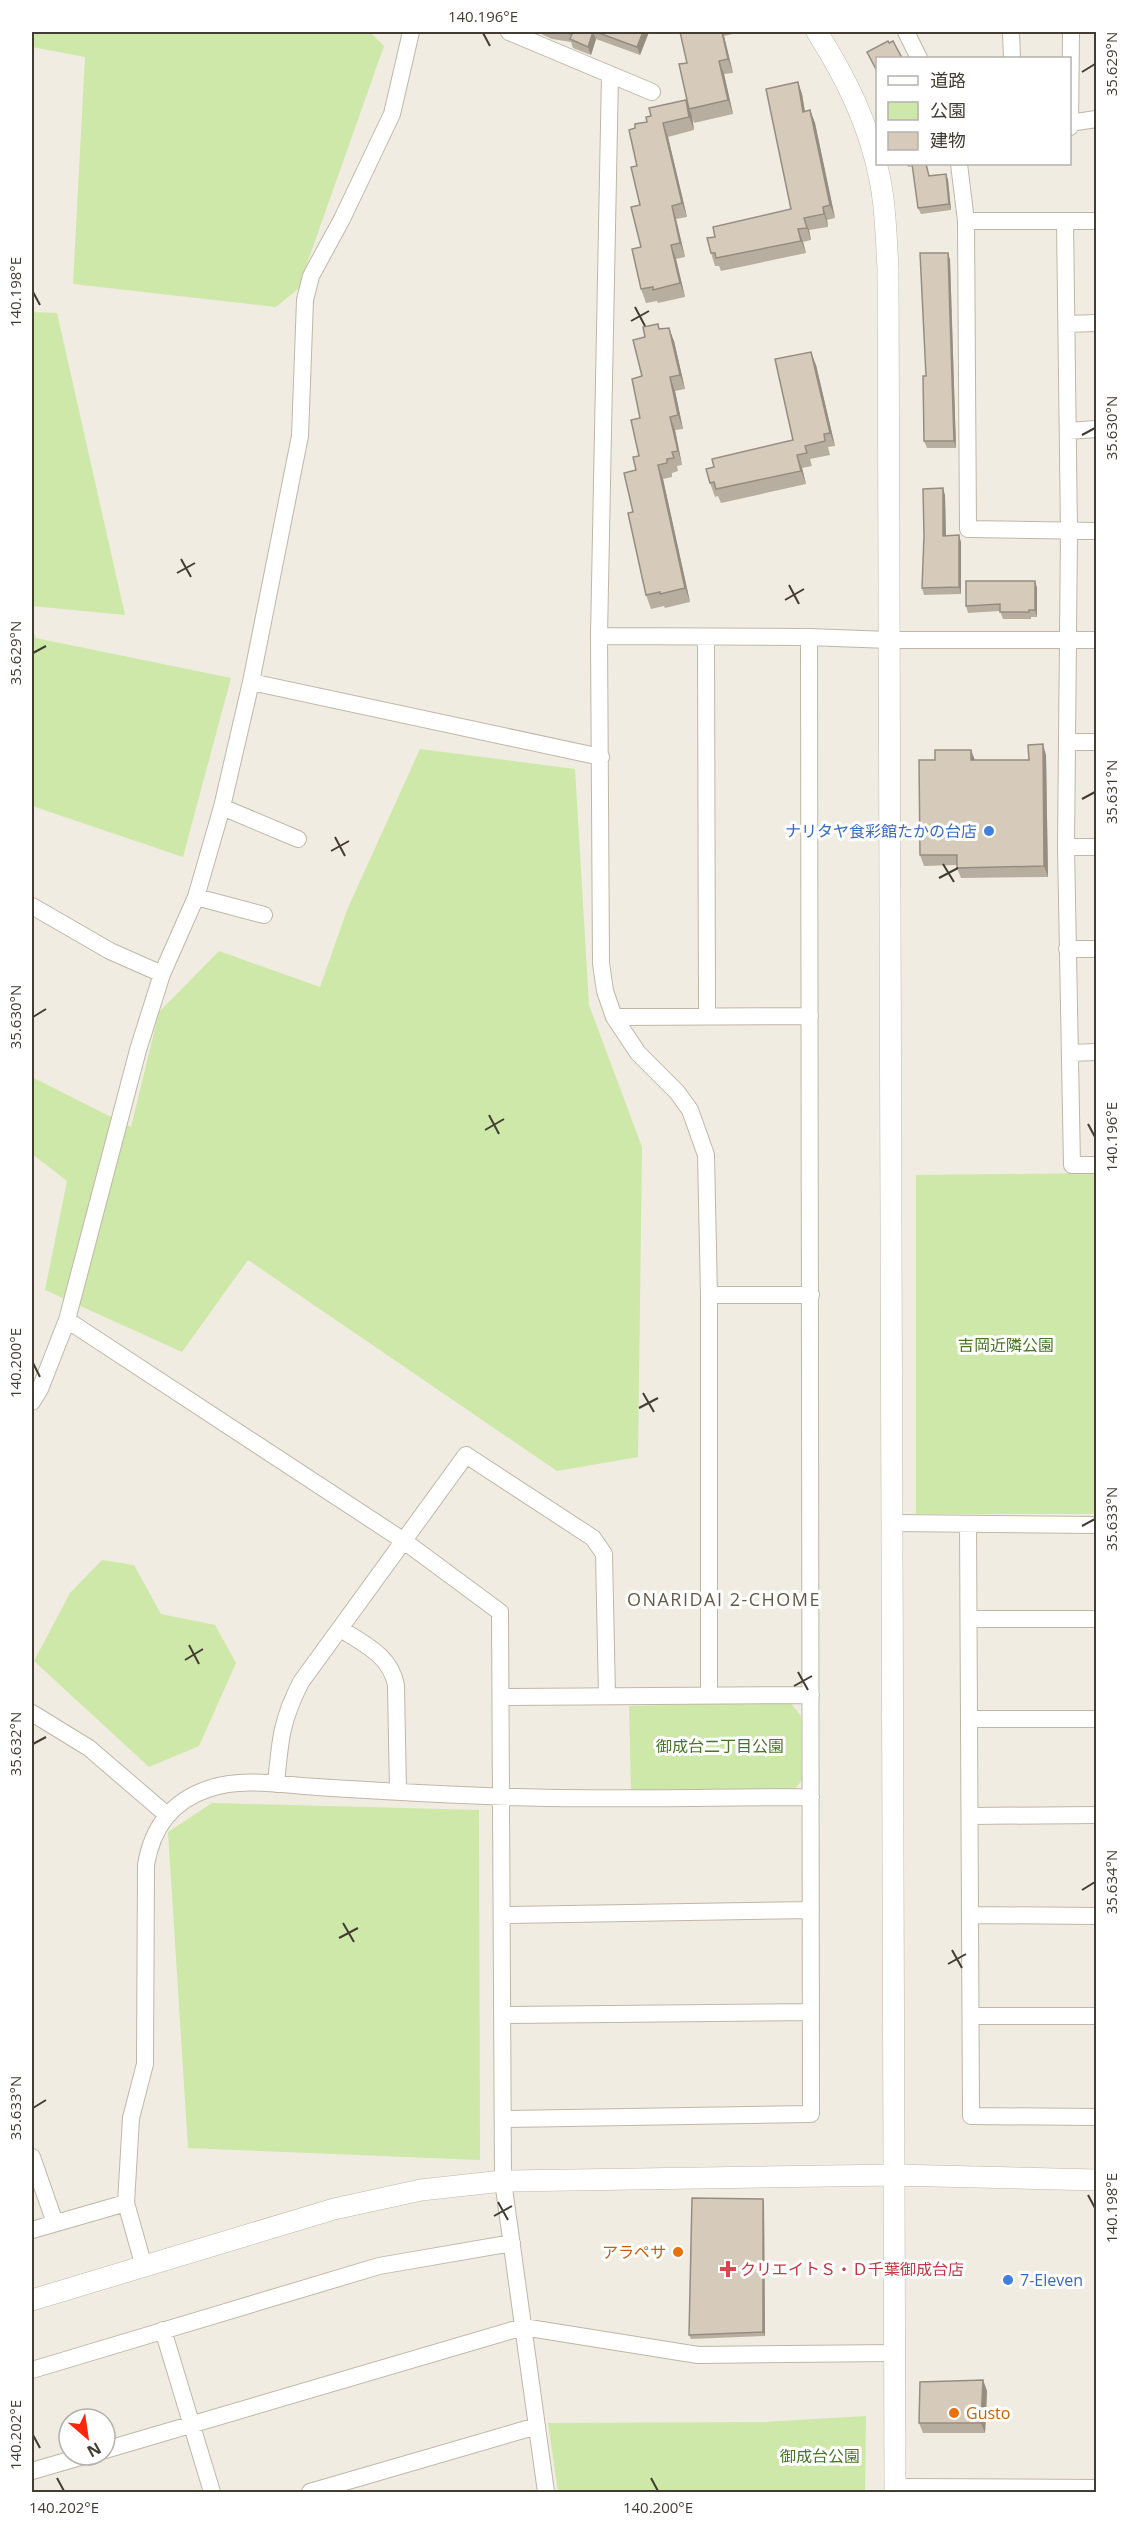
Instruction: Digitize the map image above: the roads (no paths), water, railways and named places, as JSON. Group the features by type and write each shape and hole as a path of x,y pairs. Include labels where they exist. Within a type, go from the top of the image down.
{"street":[{"path":"32,1402 40,1389 67,1320 138,1050 162,975 196,897 222,807 251,682 300,436 305,300 311,276 342,219 392,114 411,32"},
{"path":"510,32 652,92"},
{"path":"817,32 856,100 880,180 888,268 895,2490 1096,2488"},
{"path":"906,32 918,57"},
{"path":"1011,32 1012,57"},
{"path":"1071,32 1071,57"},
{"path":"610,74 599,636 601,963 605,991 614,1017 638,1053 677,1092 690,1110 706,1155 709,1295 709,1695"},
{"path":"1071,125 1096,119"},
{"path":"959,165 966,221 968,530 1096,531"},
{"path":"966,221 1096,221"},
{"path":"1065,221 1069,430 1066,847 1072,1165 1096,1165"},
{"path":"1067,324 1096,323"},
{"path":"1069,430 1096,429"},
{"path":"599,636 1096,640"},
{"path":"706,637 707,1016"},
{"path":"503,2119 811,2114 809,637"},
{"path":"251,682 601,757"},
{"path":"1067,742 1096,742"},
{"path":"222,807 298,839"},
{"path":"1066,847 1096,847"},
{"path":"196,897 264,915"},
{"path":"32,906 110,951 162,975"},
{"path":"1067,949 1096,949"},
{"path":"614,1017 810,1016"},
{"path":"1070,1053 1096,1052"},
{"path":"709,1295 811,1295"},
{"path":"67,1320 404,1541 500,1612 503,2181 546,2493"},
{"path":"276,1784 281,1729 301,1682 466,1455 593,1538 604,1554 607,1696"},
{"path":"892,1523 1096,1525"},
{"path":"968,1524 971,2116 1096,2117"},
{"path":"969,1618 1096,1619"},
{"path":"341,1629 384,1658 394,1671 398,1792"},
{"path":"501,1696 811,1695"},
{"path":"32,1713 89,1748 167,1815"},
{"path":"969,1719 1096,1719"},
{"path":"144,2267 126,2203 131,2118 145,2064 146,1865 155,1831 167,1815 191,1796 211,1788 235,1784 276,1784 500,1797 811,1797"},
{"path":"970,1816 1096,1815"},
{"path":"502,1915 811,1910"},
{"path":"970,1915 1096,1916"},
{"path":"503,2015 811,2012"},
{"path":"971,2016 1096,2016"},
{"path":"32,2157 55,2223"},
{"path":"32,2300 334,2208 421,2190 503,2181 894,2175 1096,2180"},
{"path":"32,2230 126,2203"},
{"path":"32,2370 379,2266 512,2242"},
{"path":"117,2446 523,2327 698,2355 895,2353"},
{"path":"163,2330 212,2493"},
{"path":"310,2493 537,2426"},
{"path":"32,2471 57,2464"}],"place":[{"name":"ナリタヤ食彩館たかの台店","path":"989,831"},
{"name":"アラペサ","path":"678,2252"},
{"name":"クリエイトＳ・Ｄ千葉御成台店","path":"728,2269"},
{"name":"7-Eleven","path":"1008,2280"},
{"name":"Gusto","path":"954,2413"}],"district":[{"name":"ONARIDAI 2-CHOME","path":"724,1600"}],"park label":[{"name":"吉岡近隣公園","path":"1006,1345"},
{"name":"御成台二丁目公園","path":"720,1746"},
{"name":"御成台公園","path":"820,2456"}]}
